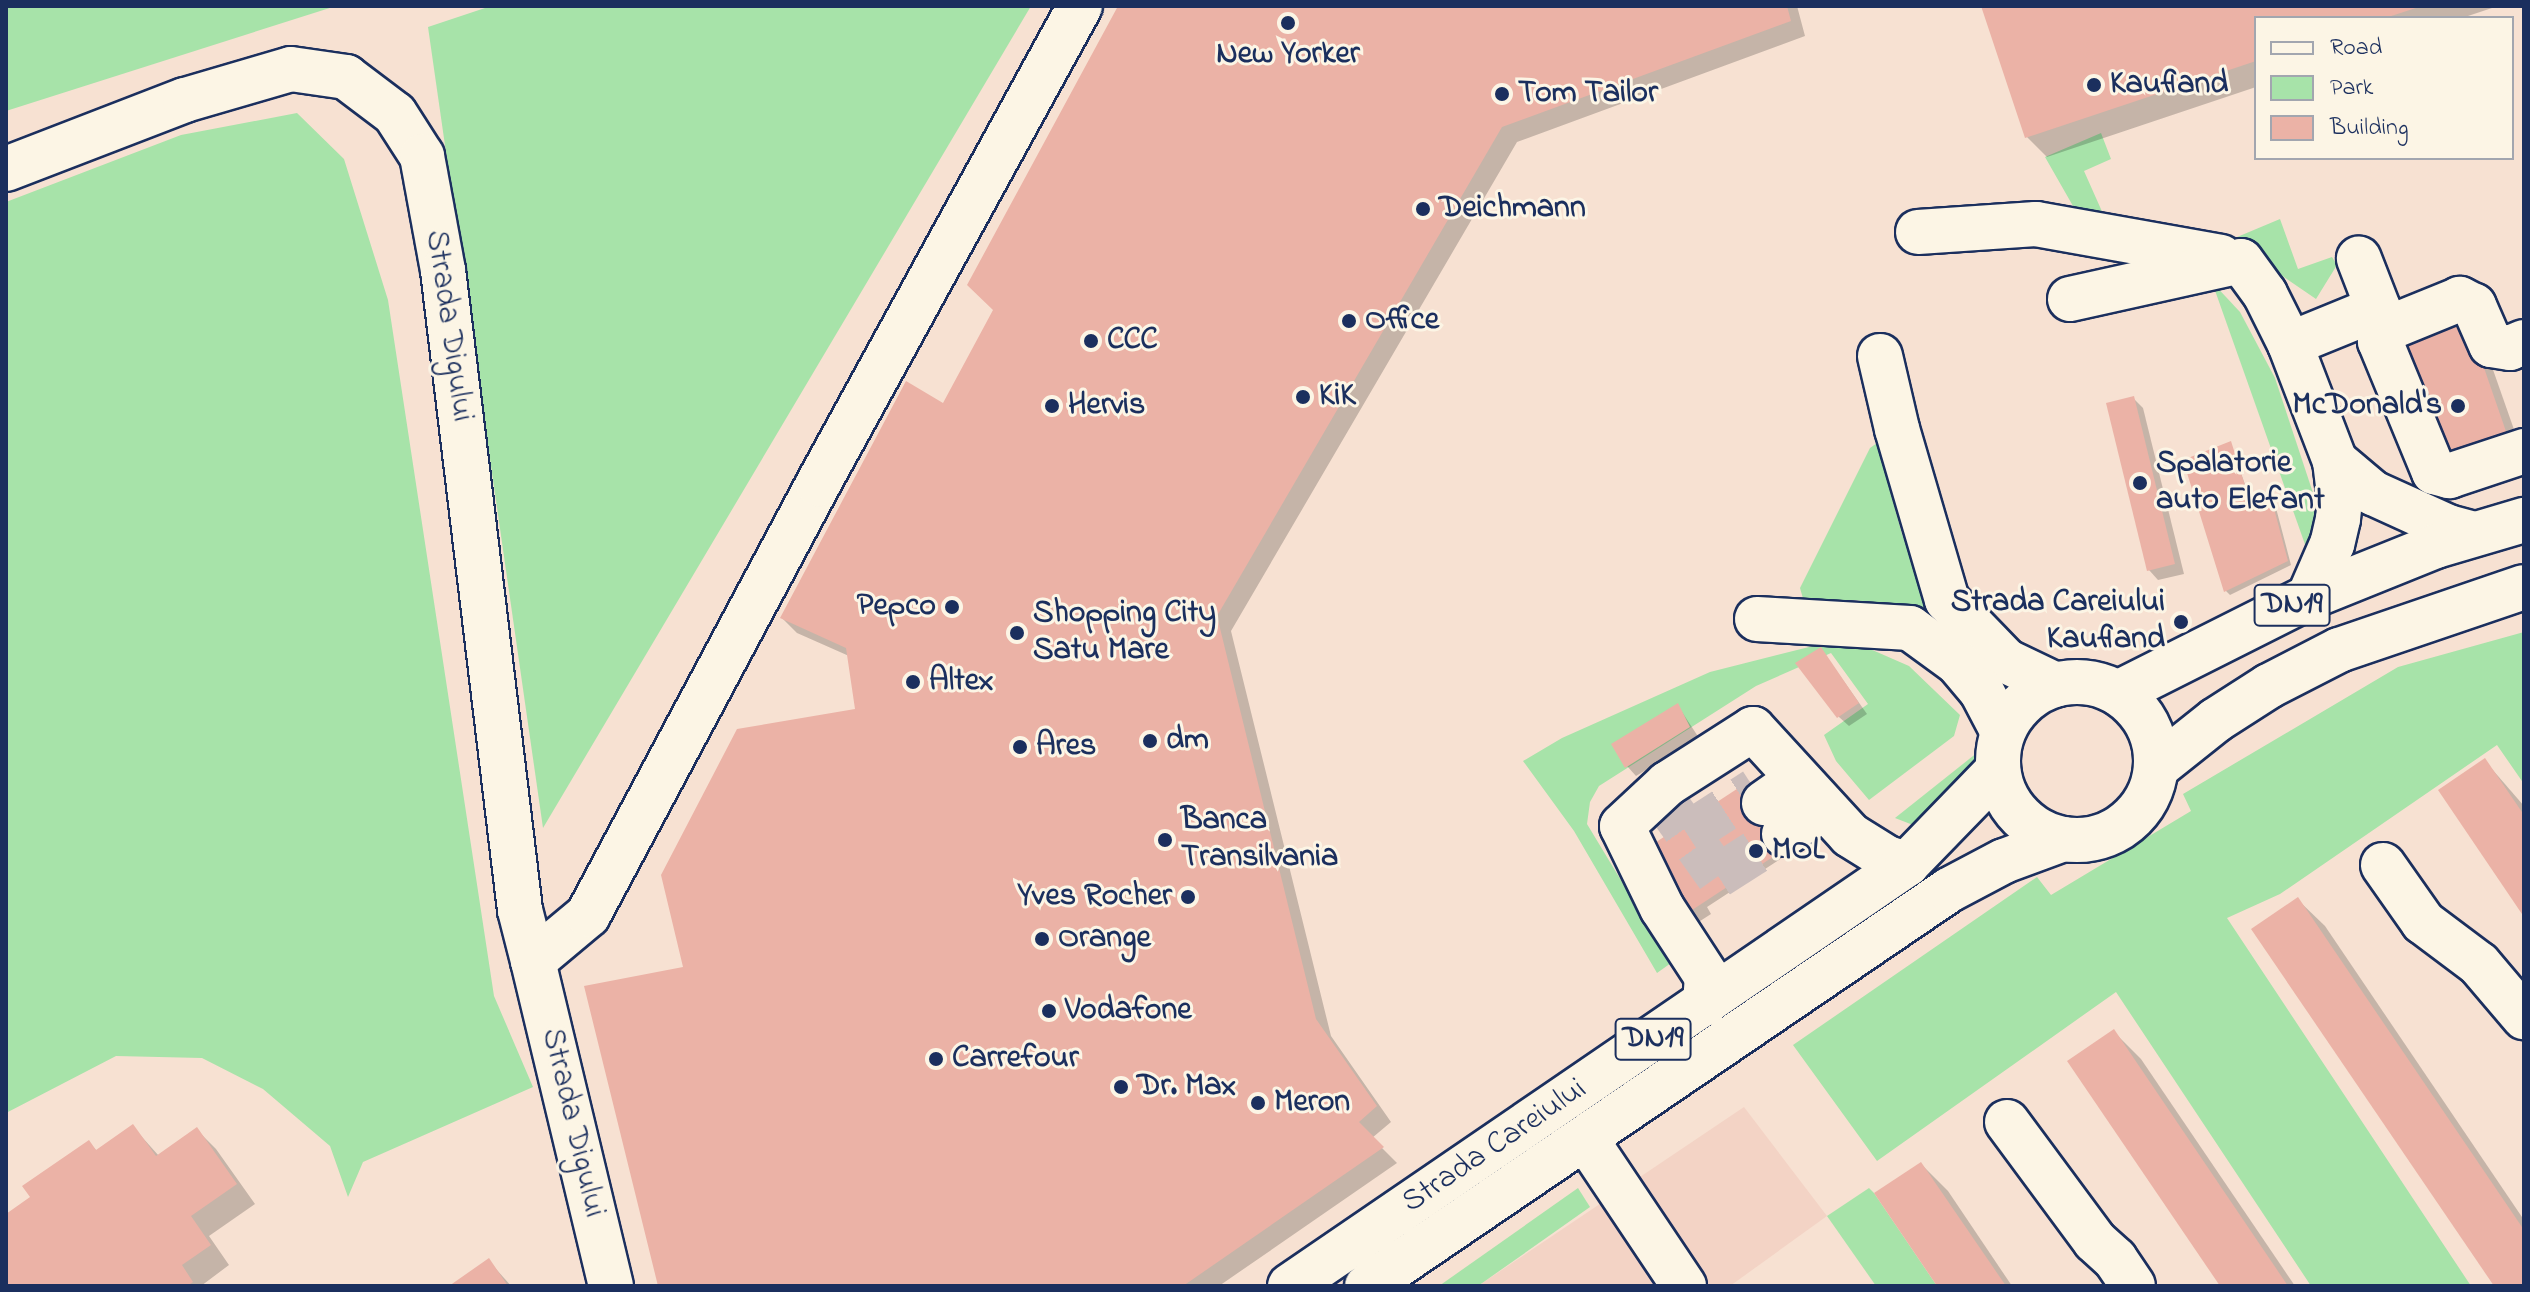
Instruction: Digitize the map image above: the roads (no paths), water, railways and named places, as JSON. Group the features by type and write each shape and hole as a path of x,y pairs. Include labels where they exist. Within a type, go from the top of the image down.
{"main road":[{"path":"533,961 588,915 818,484 1080,6"},
{"name":"Strada Digului","path":"6,169 185,100 291,69 346,77 395,114 422,156 443,270 520,910 611,1286"},
{"path":"1918,232 2036,224 2241,261 2265,294 2290,344 2335,461 2340,500 2338,519 2332,544 2309,597"},
{"path":"2290,344 2378,308 2359,259"},
{"path":"2070,299 2241,261"},
{"path":"2524,342 2510,348 2491,345 2474,306 2460,299 2384,330 2380,341 2434,472 2449,476 2524,451"},
{"path":"1880,356 1897,429 1947,600 2006,661 2056,685 2078,682 2118,693 2135,706 2148,724 2155,745 2157,767"},
{"path":"2335,461 2373,493 2448,527 2474,534"},
{"name":"DN19","path":"2118,693 2309,597 2474,534 2524,520"},
{"name":"DN19","path":"2063,839 2090,840 2115,831 2136,815 2151,793 2157,767 2216,720 2269,686 2339,650 2524,587"},
{"path":"1757,619 1910,628 1958,663 1981,690 2001,751 2005,795 2019,815 2039,831 2063,839"},
{"name":"DN19","path":"2001,751 2023,703 2056,685"},
{"path":"1705,1004 1707,977 1662,908 1622,826 1667,784 1753,729 1786,799 1887,858 1907,864"},
{"name":"Strada Careiului","path":"1290,1286 1907,864 2001,751"},
{"name":"Strada Careiului","path":"1367,1286 1949,890 2004,861 2063,839"},
{"path":"2383,865 2423,922 2479,964 2524,1017"},
{"path":"2007,1122 2095,1241 2124,1273"},
{"path":"1585,1138 1684,1286"}],"tunnel":[{"path":"1687,834 1755,790"},
{"path":"1659,793 1718,876 1784,834"}],"place":[{"name":"New Yorker","path":"1288,23"},
{"name":"Kaufland","path":"2094,85"},
{"name":"Tom Tailor","path":"1502,94"},
{"name":"Deichmann","path":"1423,209"},
{"name":"Office","path":"1349,321"},
{"name":"CCC","path":"1091,341"},
{"name":"KiK","path":"1303,397"},
{"name":"Hervis","path":"1052,406"},
{"name":"McDonald's","path":"2458,406"},
{"name":"Spalatorie auto Elefant","path":"2140,483"},
{"name":"Pepco","path":"952,607"},
{"name":"Strada Careiului Kaufland","path":"2181,622"},
{"name":"Shopping City Satu Mare","path":"1017,633"},
{"name":"Altex","path":"913,682"},
{"name":"dm","path":"1150,741"},
{"name":"Ares","path":"1020,747"},
{"name":"Banca Transilvania","path":"1165,840"},
{"name":"MOL","path":"1756,851"},
{"name":"Yves Rocher","path":"1188,897"},
{"name":"Orange","path":"1042,939"},
{"name":"Vodafone","path":"1049,1011"},
{"name":"Carrefour","path":"936,1059"},
{"name":"Dr. Max","path":"1121,1087"},
{"name":"Meron","path":"1258,1103"}]}
